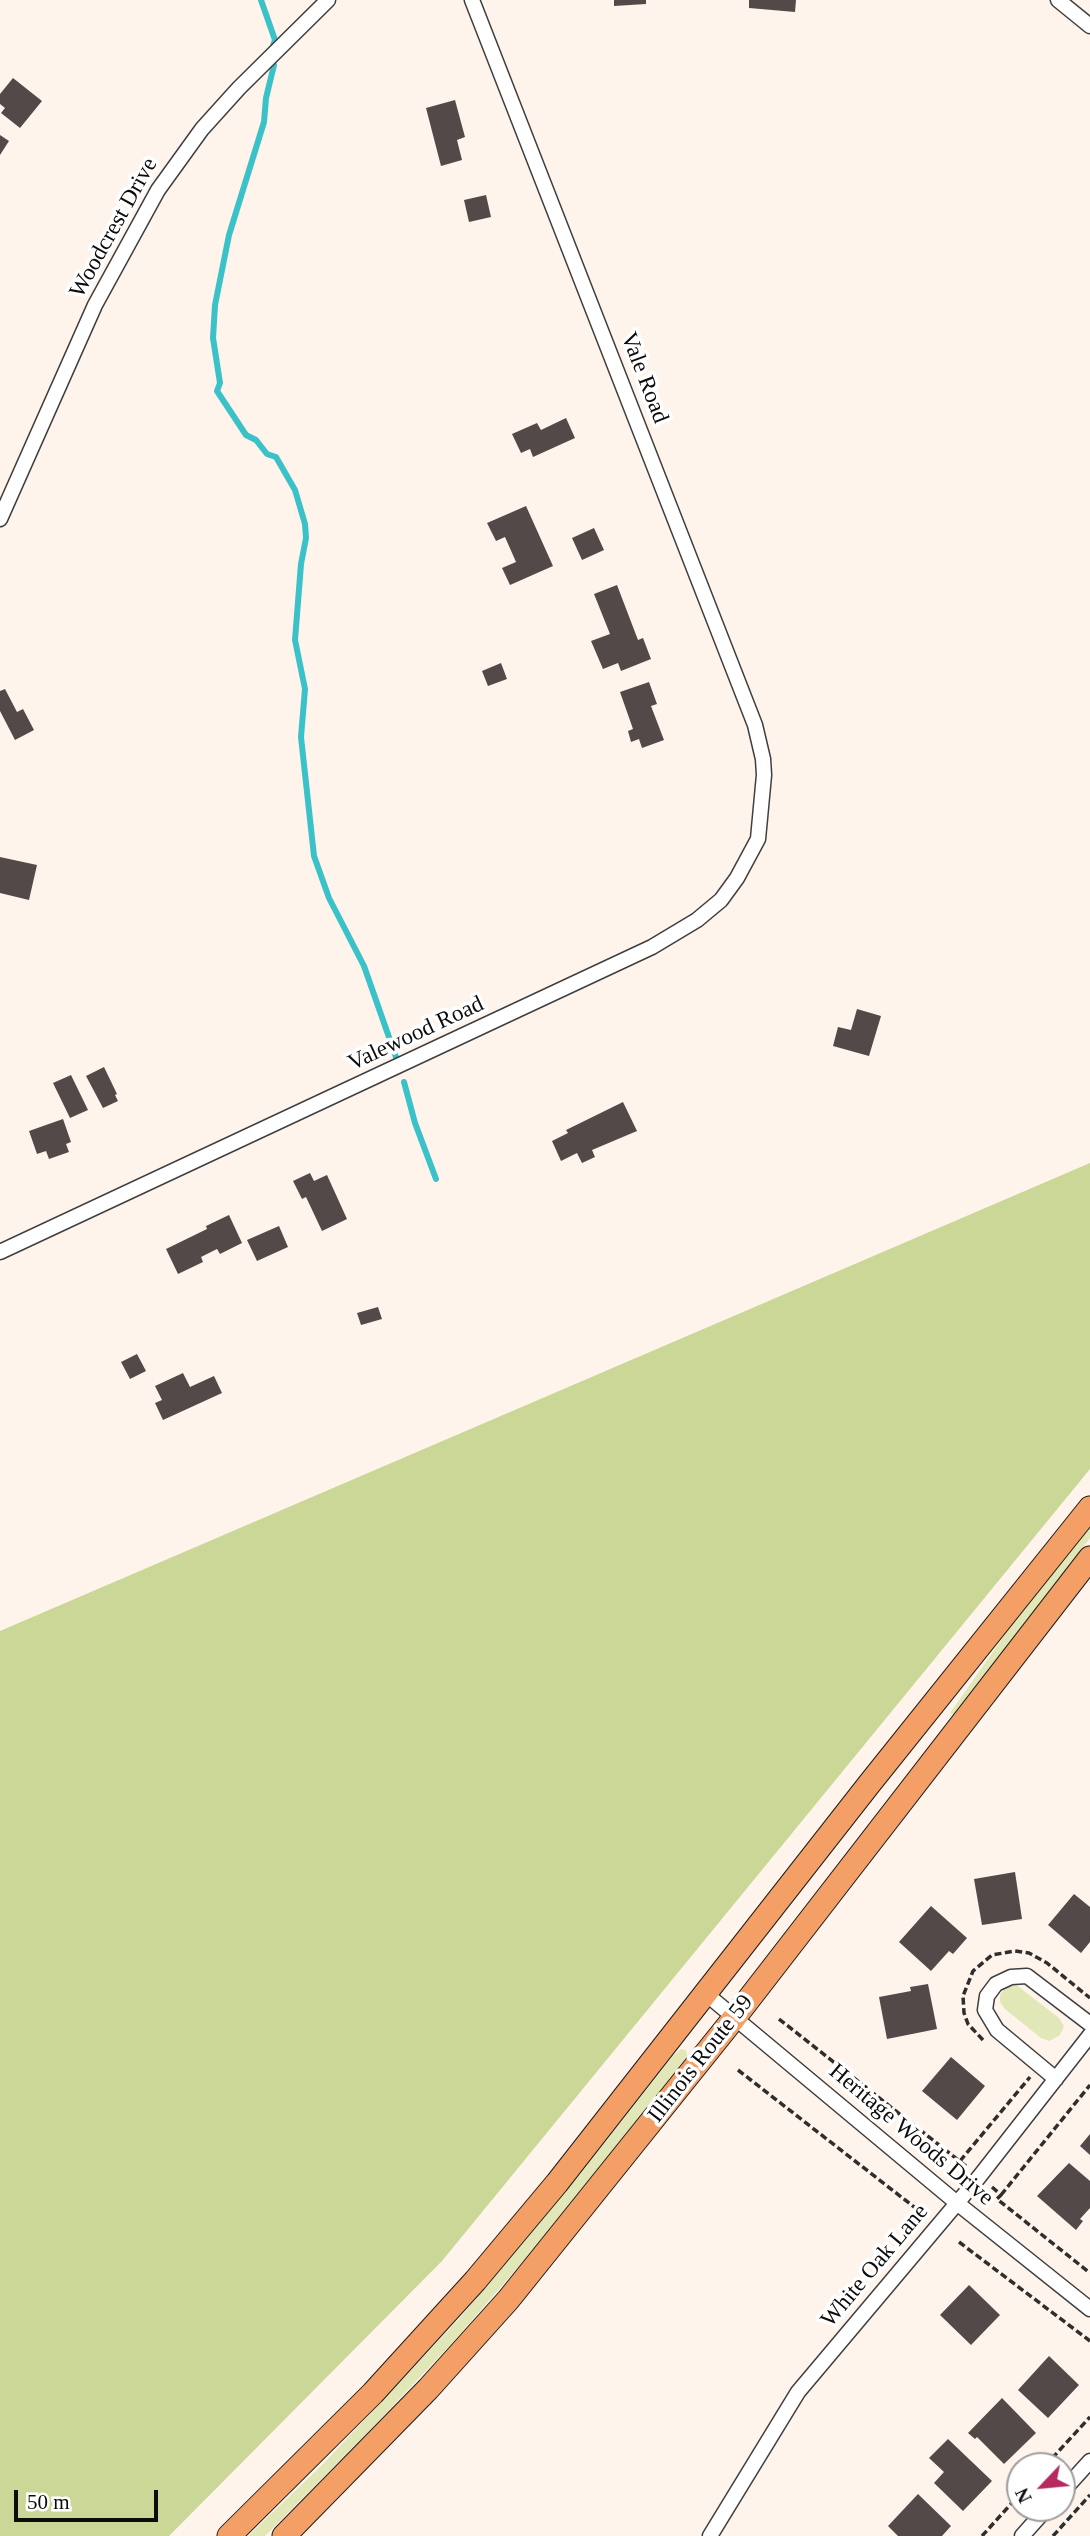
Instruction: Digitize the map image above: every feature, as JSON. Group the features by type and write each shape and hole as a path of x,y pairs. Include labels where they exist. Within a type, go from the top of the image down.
{"main road":[{"name":"Illinois Route 59","path":"229,2536 373,2393 475,2281 557,2183 1090,1508"},
{"name":"Illinois Route 59","path":"284,2536 394,2425 508,2300 735,2017 1090,1558"}],"street":[{"name":"Woodcrest Drive","path":"0,519 96,304 158,190 202,129 239,88 328,0"},
{"name":"Vale Road","path":"472,0 755,725 764,775"},
{"path":"1058,0 1090,26"},
{"name":"Valewood Road","path":"0,1252 641,953 697,920 726,893 758,839 764,775"},
{"path":"1056,2079 997,2030 985,2010 987,1996 996,1984 1011,1977 1027,1976 1090,2024"},
{"name":"Heritage Woods Drive","path":"705,1993 957,2203 1090,2309"},
{"name":"White Oak Lane","path":"710,2536 798,2392 957,2203 1090,2035"},
{"path":"1076,2476 1090,2461"},
{"path":"1022,2536 1034,2522"}],"path":[{"path":"779,2019 967,2167"},
{"path":"738,2070 929,2218"},
{"path":"1090,2085 997,2199 1090,2273"},
{"path":"992,2187 1001,2195"},
{"path":"959,2242 1090,2342"},
{"path":"1058,2452 1090,2417"},
{"path":"1053,2536 1090,2495"},
{"path":"982,2536 1006,2509"}],"green space":[{"path":"1090,1163 1090,1469 442,2261 169,2536 0,2536 0,1631"},
{"path":"1090,1528 1090,1538 954,1715 950,1713 1009,1629"},
{"path":"1009,1984 1015,1984 1059,2018 1064,2026 1060,2035 1049,2041 1041,2038 1005,2009 1000,2002 1000,1995"},
{"path":"681,2049 686,2050 687,2056 526,2258 453,2342 265,2536 248,2536 322,2465 459,2319"}],"building":[{"path":"614,0 646,0 646,4 614,6"},
{"path":"749,0 796,0 795,12 749,8"},
{"path":"13,78 42,101 20,128 1,113 5,108 0,104 0,94"},
{"path":"455,100 465,137 457,140 462,160 441,166 426,108"},
{"path":"0,135 9,141 0,155"},
{"path":"486,195 491,217 469,222 464,200"},
{"path":"566,418 575,438 533,457 530,449 521,453 512,434 537,423 541,430"},
{"path":"526,506 553,566 510,585 502,568 516,562 505,537 496,541 487,523"},
{"path":"594,528 604,550 582,560 572,538"},
{"path":"617,585 638,640 643,638 651,659 621,671 618,663 603,669 591,641 610,634 594,594"},
{"path":"501,663 507,679 488,686 482,671"},
{"path":"649,682 657,704 651,706 664,740 642,748 639,739 631,742 628,731 633,729 620,692"},
{"path":"5,689 17,712 23,709 34,730 15,740 0,711 0,691"},
{"path":"0,857 37,865 29,900 0,893"},
{"path":"857,1009 881,1016 869,1056 833,1046 838,1027 851,1030"},
{"path":"104,1067 118,1101 103,1108 86,1076"},
{"path":"71,1075 88,1110 70,1118 53,1083"},
{"path":"623,1102 637,1131 592,1150 595,1157 582,1163 577,1153 561,1161 552,1141 568,1133 566,1130"},
{"path":"63,1119 71,1142 66,1144 69,1152 49,1159 46,1151 37,1154 29,1131"},
{"path":"310,1173 314,1181 327,1175 347,1219 322,1231 306,1197 302,1199 293,1181"},
{"path":"229,1215 242,1243 220,1254 217,1249 201,1257 203,1262 178,1274 166,1249"},
{"path":"279,1226 288,1247 257,1261 247,1240"},
{"path":"378,1307 382,1319 361,1325 357,1313"},
{"path":"137,1354 146,1371 130,1379 121,1362"},
{"path":"183,1373 190,1387 214,1376 222,1393 163,1420 155,1403 162,1400 155,1386"},
{"path":"1015,1872 1022,1919 982,1925 974,1879"},
{"path":"1074,1894 1090,1907 1090,1942 1081,1953 1048,1925"},
{"path":"931,1906 967,1938 953,1954 949,1951 931,1971 899,1942"},
{"path":"928,1984 937,2029 887,2039 879,1997 911,1991 910,1987"},
{"path":"951,2057 985,2086 957,2120 922,2091"},
{"path":"1090,2134 1090,2155 1080,2146"},
{"path":"1069,2163 1090,2181 1090,2208 1080,2219 1083,2221 1076,2230 1037,2196"},
{"path":"969,2285 1000,2315 971,2345 940,2315"},
{"path":"1049,2356 1079,2385 1048,2418 1018,2390"},
{"path":"1002,2398 1036,2433 1016,2452 1006,2452 1004,2464 977,2437 975,2439 968,2433"},
{"path":"948,2439 992,2481 963,2511 934,2483 944,2472 929,2458"},
{"path":"918,2494 951,2526 942,2536 898,2536 888,2526"}],"waterway":[{"path":"261,0 275,40 272,49"},
{"path":"274,65 266,98 264,122 229,235 215,305 213,338 220,383 217,391 246,435 256,440 267,454 276,457 295,490 305,524 306,538 301,564 295,640 305,689 301,737 314,856 329,898 364,966 397,1060"},
{"path":"404,1082 415,1123 436,1179"}]}
